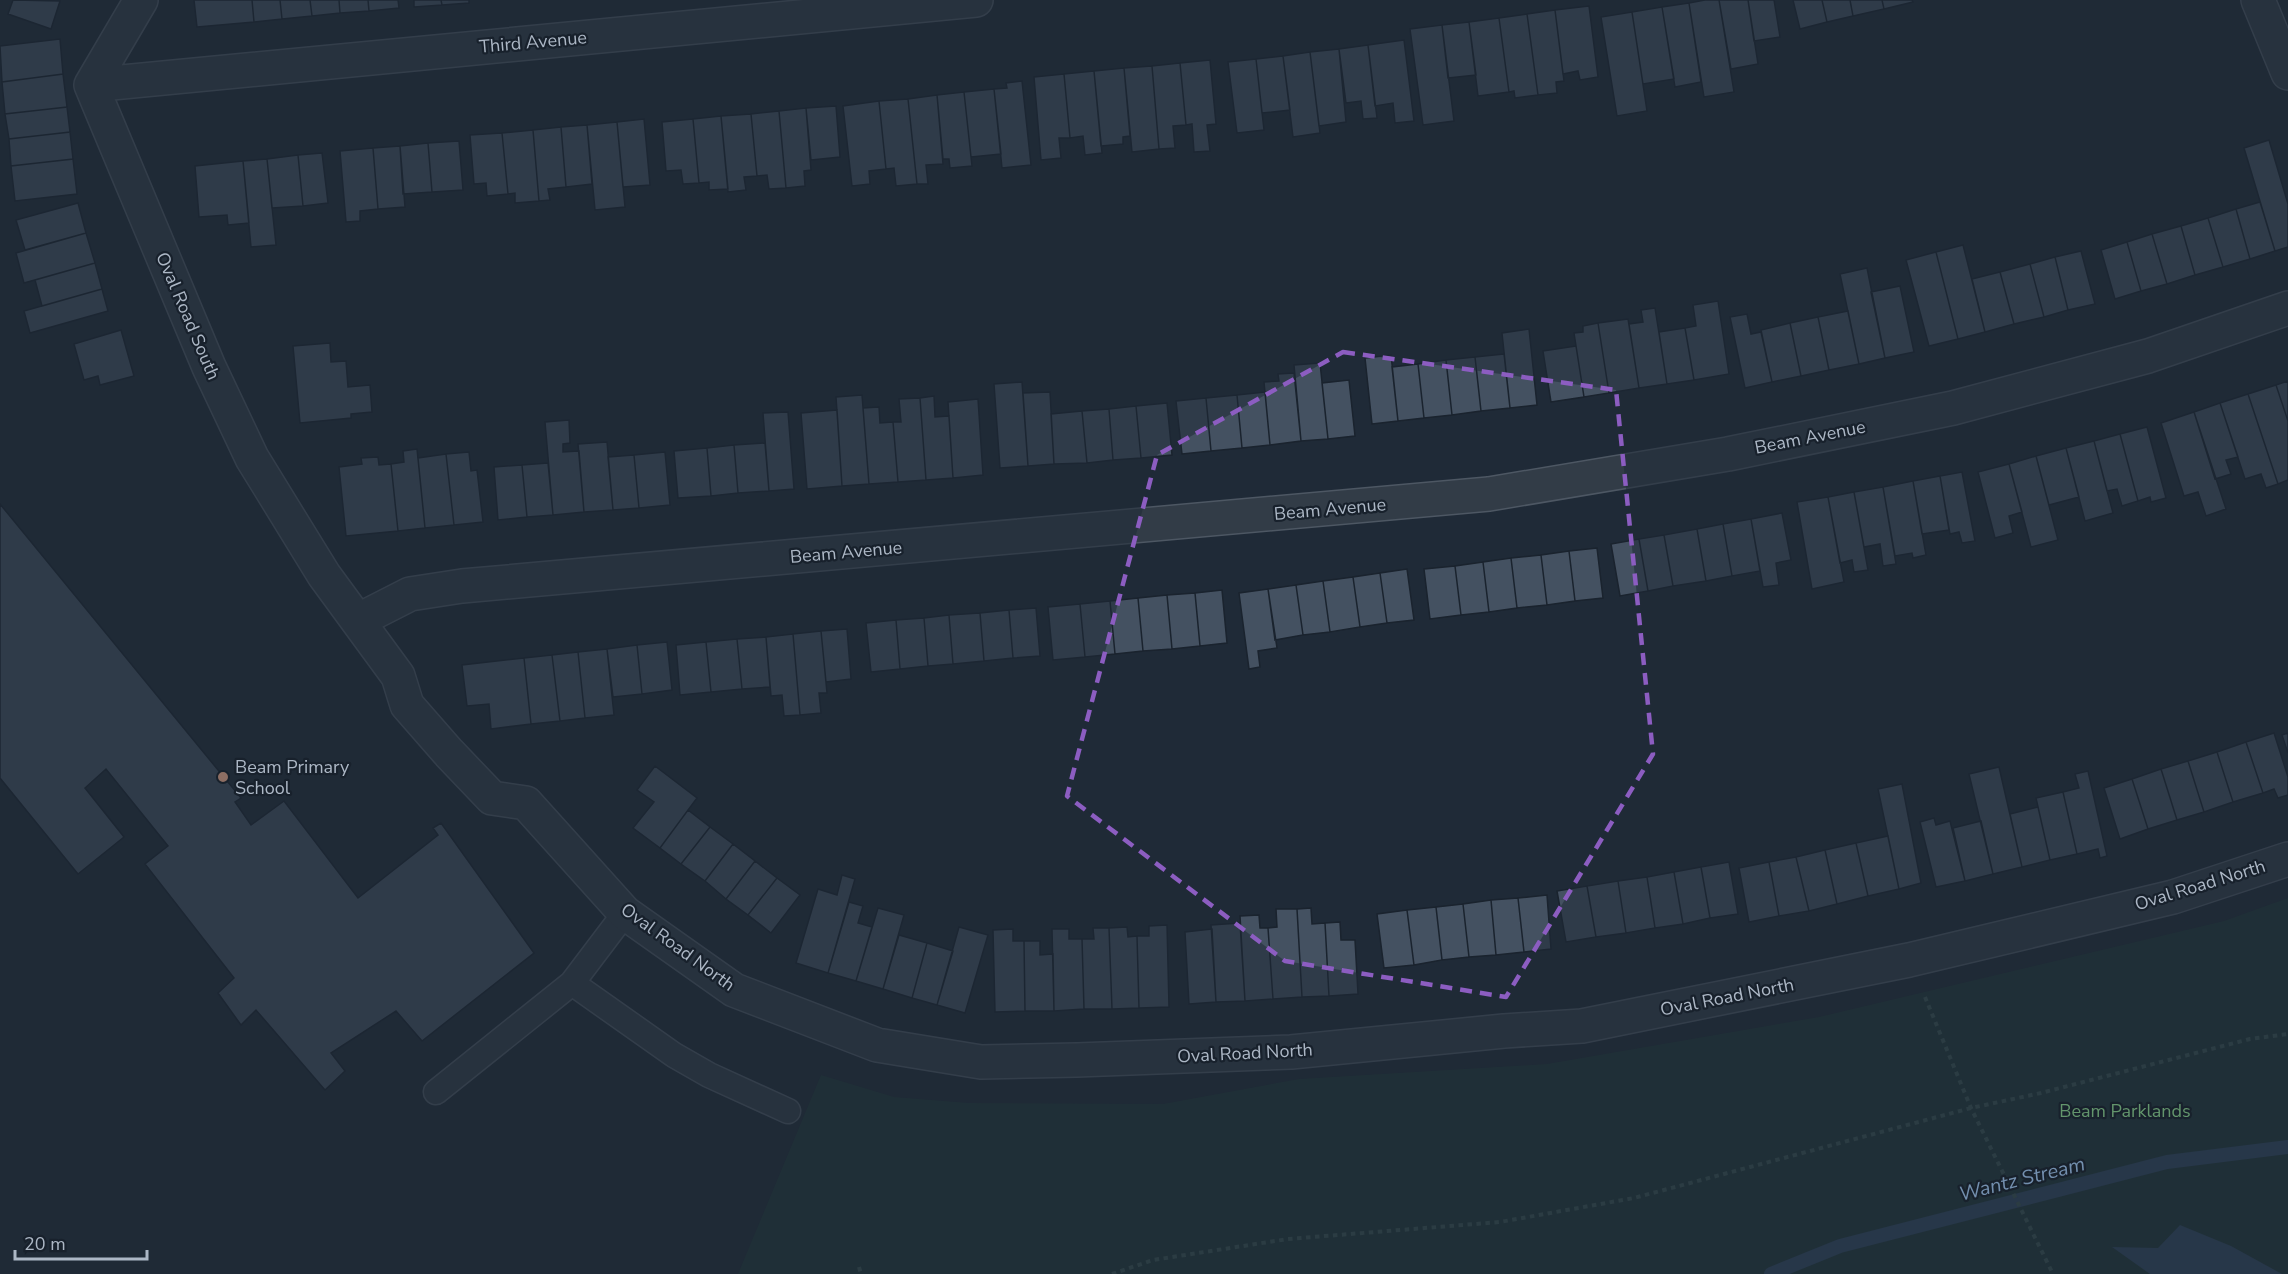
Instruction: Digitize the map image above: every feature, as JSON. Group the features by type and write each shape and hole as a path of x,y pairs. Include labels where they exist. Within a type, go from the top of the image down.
{"street":[{"path":"91,85 141,0"},
{"name":"Third Avenue","path":"91,85 976,0"},
{"path":"2258,0 2288,73"},
{"name":"Oval Road South","path":"91,85 209,367 252,459 324,575 358,620"},
{"name":"Beam Avenue","path":"358,620 410,594 462,586 1489,494 1728,454 1953,408 2148,356 2288,308"},
{"name":"Oval Road North","path":"358,620 398,675 407,705 449,753 492,798 526,803 625,913 734,990 877,1045 981,1062 1291,1052 1504,1030 1582,1026 1909,960 2173,897 2288,859"}],"lane":[{"path":"436,1092 572,983 625,913"},
{"path":"572,983 674,1054 709,1075 788,1111"}],"path":[{"path":"1909,960 1971,1108 2053,1274"},
{"path":"1112,1274 1153,1260 1288,1239 1500,1222 1634,1198 1971,1108 2041,1093 2250,1039 2288,1034"},
{"path":"859,1267 861,1274"}],"highlighted area":[{"path":"1343,352 1616,390 1653,754 1506,997 1285,961 1067,796 1157,455"}],"green space":[{"name":"Beam Parklands","path":"2288,898 2288,1274 738,1274 821,1075 894,1097 969,1103 1163,1104 1299,1079 1547,1064 1819,1017 2224,921"}],"water":[{"path":"2180,1225 2231,1246 2282,1274 2150,1274 2112,1247 2158,1248"}],"building":[{"path":"13,0 60,1 51,29 8,14"},
{"path":"194,0 252,0 254,22 197,27"},
{"path":"252,0 280,0 282,19 254,22"},
{"path":"280,0 310,0 312,16 282,19"},
{"path":"310,0 339,0 340,13 312,16"},
{"path":"339,0 368,0 369,11 340,13"},
{"path":"368,0 398,0 399,8 369,11"},
{"path":"414,0 441,0 442,5 414,7"},
{"path":"441,0 469,0 469,3 442,5"},
{"path":"1719,0 1734,92 1704,97 1689,3"},
{"path":"1719,0 1748,0 1758,64 1731,69"},
{"path":"1748,0 1774,0 1780,37 1754,41"},
{"path":"1793,0 1822,0 1827,22 1800,29"},
{"path":"1822,0 1850,0 1853,16 1827,22"},
{"path":"1850,0 1882,0 1884,9 1853,16"},
{"path":"1882,0 1912,0 1913,2 1884,9"},
{"path":"1689,3 1701,82 1675,87 1662,7"},
{"path":"1589,6 1598,77 1580,80 1578,71 1563,74 1555,10"},
{"path":"1662,7 1674,79 1643,84 1632,12"},
{"path":"1555,10 1564,81 1556,82 1557,93 1538,95 1527,14"},
{"path":"1632,12 1647,111 1617,116 1601,17"},
{"path":"1527,14 1538,95 1515,98 1514,91 1509,92 1499,18"},
{"path":"1499,18 1509,92 1478,96 1469,22"},
{"path":"1469,22 1476,75 1448,78 1442,25"},
{"path":"1442,25 1454,121 1423,125 1410,29"},
{"path":"60,39 63,74 2,82 0,46"},
{"path":"1404,40 1414,121 1395,123 1393,103 1375,106 1368,45"},
{"path":"1368,45 1377,118 1363,119 1361,101 1346,103 1339,49"},
{"path":"1339,49 1346,122 1319,126 1310,52"},
{"path":"1310,52 1320,133 1293,137 1283,56"},
{"path":"1283,56 1290,110 1262,113 1256,59"},
{"path":"1256,59 1264,130 1237,133 1228,62"},
{"path":"1210,60 1216,124 1207,125 1210,151 1194,152 1192,124 1186,125 1180,63"},
{"path":"1180,63 1186,125 1173,126 1175,148 1159,149 1152,66"},
{"path":"1152,66 1159,149 1132,152 1124,68"},
{"path":"1124,68 1130,136 1123,137 1123,144 1101,146 1094,71"},
{"path":"1094,71 1102,153 1085,155 1083,136 1070,138 1064,74"},
{"path":"63,74 67,107 5,114 2,82"},
{"path":"1064,74 1070,138 1059,138 1061,158 1041,160 1034,77"},
{"path":"1022,81 1031,165 1002,168 994,89 1007,88 1006,83"},
{"path":"994,89 1001,154 971,157 964,92"},
{"path":"964,92 972,166 950,168 949,159 943,159 937,95"},
{"path":"937,95 943,164 926,165 928,184 917,184 908,99"},
{"path":"908,99 917,184 896,186 894,168 886,169 879,101"},
{"path":"879,101 886,169 869,171 870,184 852,186 843,106"},
{"path":"836,106 840,157 811,160 806,108"},
{"path":"67,107 70,132 9,139 5,114"},
{"path":"806,108 811,170 804,171 805,186 786,188 779,111"},
{"path":"779,111 786,188 769,189 767,175 757,176 751,114"},
{"path":"751,114 757,176 744,177 746,190 728,192 721,116"},
{"path":"721,116 728,189 709,190 709,182 699,183 693,119"},
{"path":"644,119 650,185 623,187 617,122"},
{"path":"693,119 699,183 683,184 681,170 666,171 662,122"},
{"path":"617,122 625,207 595,210 587,125"},
{"path":"587,125 592,184 566,187 561,127"},
{"path":"561,127 566,187 548,189 550,200 539,201 533,130"},
{"path":"533,130 539,201 515,203 515,193 508,194 502,133"},
{"path":"70,132 73,159 11,166 9,139"},
{"path":"502,133 508,194 487,196 486,183 474,184 470,135"},
{"path":"2269,140 2288,204 2288,247 2275,251 2244,148"},
{"path":"459,141 463,190 432,192 428,143"},
{"path":"428,143 432,192 403,194 400,146"},
{"path":"400,146 405,207 378,209 373,148"},
{"path":"373,148 378,209 360,211 360,221 346,222 340,151"},
{"path":"322,153 328,203 303,206 298,155"},
{"path":"298,155 303,206 272,208 267,159"},
{"path":"73,159 77,194 15,201 11,166"},
{"path":"267,159 276,245 251,247 243,161"},
{"path":"243,161 249,223 228,225 227,215 199,217 195,166"},
{"path":"2260,202 2275,251 2250,259 2236,209"},
{"path":"78,203 86,233 25,250 16,220"},
{"path":"2236,209 2250,259 2223,267 2208,218"},
{"path":"2208,218 2223,267 2195,275 2181,226"},
{"path":"2181,226 2195,275 2167,284 2152,234"},
{"path":"86,233 95,263 24,283 16,253"},
{"path":"2152,234 2167,284 2141,291 2127,242"},
{"path":"2127,242 2141,291 2115,299 2101,250"},
{"path":"1963,245 1985,332 1958,339 1936,252"},
{"path":"2081,251 2095,304 2068,310 2055,257"},
{"path":"1936,252 1958,339 1929,346 1906,260"},
{"path":"2055,257 2068,310 2044,317 2030,264"},
{"path":"95,263 102,289 42,306 35,280"},
{"path":"2030,264 2044,317 2014,324 2000,272"},
{"path":"1867,268 1885,358 1859,364 1840,274"},
{"path":"2000,272 2014,324 1985,332 1972,279"},
{"path":"1900,286 1914,352 1885,358 1871,292"},
{"path":"102,289 108,311 30,333 24,311"},
{"path":"1718,301 1729,374 1694,380 1685,328 1696,326 1693,305"},
{"path":"1655,308 1667,384 1639,388 1629,324 1643,322 1641,310"},
{"path":"1848,311 1859,364 1829,370 1818,317"},
{"path":"1747,314 1751,334 1761,332 1772,382 1745,388 1730,317"},
{"path":"1818,317 1829,370 1801,376 1790,323"},
{"path":"1628,319 1639,388 1609,393 1598,323"},
{"path":"1598,323 1609,393 1584,397 1574,333 1583,332 1583,326"},
{"path":"1790,323 1801,376 1772,382 1761,330"},
{"path":"1685,328 1694,380 1667,384 1659,332"},
{"path":"1529,329 1537,405 1510,408 1502,333"},
{"path":"121,330 134,376 100,385 98,376 84,380 74,344"},
{"path":"330,343 331,362 346,361 348,387 370,385 372,412 351,414 351,418 300,423 293,346"},
{"path":"1576,346 1584,397 1551,402 1543,351"},
{"path":"1504,354 1510,408 1481,411 1475,357"},
{"path":"1391,355 1398,421 1372,424 1365,358"},
{"path":"1475,357 1481,411 1452,415 1446,360"},
{"path":"1446,360 1452,415 1424,418 1418,364"},
{"path":"1320,363 1328,439 1301,441 1294,365"},
{"path":"1418,364 1424,418 1398,421 1392,367"},
{"path":"1294,373 1301,441 1270,445 1264,382 1279,381 1278,374"},
{"path":"1349,380 1355,436 1328,439 1322,383"},
{"path":"2288,381 2288,421 2276,385"},
{"path":"1022,382 1028,466 1000,468 994,384"},
{"path":"2276,385 2288,421 2288,480 2278,484 2248,394"},
{"path":"1050,392 1054,464 1028,466 1023,393"},
{"path":"1265,392 1270,445 1242,448 1237,395"},
{"path":"2248,394 2278,484 2266,488 2261,474 2245,479 2220,403"},
{"path":"862,395 869,484 842,486 836,397"},
{"path":"1237,395 1242,448 1211,451 1206,398"},
{"path":"934,396 935,417 949,416 953,478 926,480 920,398"},
{"path":"920,398 926,480 898,482 893,422 901,422 899,399"},
{"path":"1206,398 1211,451 1182,454 1176,401"},
{"path":"978,399 983,475 953,478 948,402"},
{"path":"1167,403 1172,455 1141,458 1136,406"},
{"path":"2220,403 2238,457 2226,460 2231,474 2215,479 2194,412"},
{"path":"1136,406 1141,458 1113,460 1109,409"},
{"path":"879,407 880,423 893,422 898,482 869,484 863,408"},
{"path":"1109,409 1113,460 1087,463 1082,411"},
{"path":"837,410 842,486 807,489 801,413"},
{"path":"1082,411 1087,463 1054,464 1051,414"},
{"path":"788,412 794,489 769,491 763,413"},
{"path":"2194,412 2226,509 2206,516 2198,492 2184,496 2161,423"},
{"path":"569,420 570,443 563,444 563,452 579,451 584,512 553,515 545,422"},
{"path":"2147,427 2166,498 2151,502 2150,497 2138,501 2120,434"},
{"path":"2120,434 2138,501 2122,506 2117,489 2107,491 2094,441"},
{"path":"2094,441 2113,513 2085,521 2066,448"},
{"path":"607,442 613,510 584,512 578,444"},
{"path":"765,443 769,491 738,493 734,445"},
{"path":"734,445 738,493 711,496 707,448"},
{"path":"707,448 711,496 678,498 674,451"},
{"path":"2066,448 2079,497 2049,505 2036,456"},
{"path":"417,449 425,528 398,531 391,464 404,462 403,451"},
{"path":"469,452 471,471 477,470 483,522 454,525 446,454"},
{"path":"665,452 670,505 639,508 634,455"},
{"path":"446,454 454,525 425,528 418,458"},
{"path":"634,455 639,508 613,510 608,457"},
{"path":"2036,456 2058,540 2031,547 2009,464"},
{"path":"378,457 379,465 391,464 398,531 346,536 339,467 362,464 361,458"},
{"path":"548,463 553,515 527,517 522,465"},
{"path":"2009,464 2022,512 2009,516 2013,533 1995,538 1978,472"},
{"path":"522,465 527,517 498,520 494,467"},
{"path":"1962,472 1975,541 1962,543 1959,532 1950,534 1940,476"},
{"path":"1940,476 1949,530 1922,534 1913,481"},
{"path":"1913,481 1926,555 1913,558 1912,553 1895,556 1883,487"},
{"path":"1883,487 1896,564 1883,566 1880,544 1864,547 1854,492"},
{"path":"1854,492 1868,570 1854,572 1852,560 1840,563 1828,497"},
{"path":"1828,497 1844,582 1812,589 1797,502"},
{"name":"Beam Primary School","path":"0,504 241,798 235,802 251,825 284,801 358,898 438,835 433,828 441,823 534,953 422,1041 396,1011 331,1053 345,1071 325,1090 256,1010 241,1025 218,993 234,978 145,864 168,846 106,769 85,788 124,837 78,874 0,778"},
{"path":"1782,513 1791,560 1776,563 1779,585 1763,587 1751,519"},
{"path":"1751,519 1760,571 1732,576 1723,524"},
{"path":"1723,524 1732,576 1706,581 1697,529"},
{"path":"1697,529 1706,581 1673,586 1664,535"},
{"path":"1664,535 1673,586 1648,591 1639,539"},
{"path":"1639,539 1648,591 1620,596 1611,544"},
{"path":"1597,548 1603,598 1575,601 1569,551"},
{"path":"1569,551 1575,601 1547,605 1541,555"},
{"path":"1541,555 1547,605 1517,608 1511,558"},
{"path":"1511,558 1517,608 1489,612 1483,562"},
{"path":"1483,562 1489,612 1461,615 1455,566"},
{"path":"1455,566 1461,615 1430,619 1424,569"},
{"path":"1407,569 1414,620 1387,623 1380,573"},
{"path":"1380,573 1387,623 1360,627 1353,577"},
{"path":"1353,577 1360,627 1330,632 1323,581"},
{"path":"1323,581 1330,632 1303,635 1296,585"},
{"path":"1296,585 1303,635 1275,640 1268,589"},
{"path":"1268,589 1277,648 1258,651 1260,667 1249,669 1239,593"},
{"path":"1222,590 1227,643 1200,646 1195,593"},
{"path":"1195,593 1200,646 1172,649 1167,595"},
{"path":"1167,595 1172,649 1143,651 1138,598"},
{"path":"1138,598 1143,651 1115,654 1110,601"},
{"path":"1110,601 1115,654 1085,657 1080,604"},
{"path":"1080,604 1085,657 1053,660 1048,607"},
{"path":"1036,608 1040,656 1013,658 1009,610"},
{"path":"1009,610 1013,658 984,661 980,613"},
{"path":"980,613 984,661 953,664 949,615"},
{"path":"949,615 953,664 928,666 924,618"},
{"path":"924,618 928,666 900,669 896,620"},
{"path":"896,620 900,669 871,672 866,623"},
{"path":"847,629 851,679 826,682 821,631"},
{"path":"821,631 827,693 819,693 821,713 800,715 793,634"},
{"path":"793,634 800,715 784,716 782,695 771,696 766,637"},
{"path":"766,637 770,687 742,689 737,639"},
{"path":"737,639 742,689 711,692 706,642"},
{"path":"667,642 672,690 642,694 637,645"},
{"path":"706,642 711,692 680,695 676,645"},
{"path":"637,645 642,694 613,697 607,649"},
{"path":"607,649 614,715 585,718 578,652"},
{"path":"578,652 585,718 560,721 552,655"},
{"path":"552,655 560,721 531,724 524,658"},
{"path":"524,658 531,724 491,729 489,704 467,706 462,665"},
{"path":"2274,733 2288,777 2288,795 2278,798 2274,789 2263,793 2246,742"},
{"path":"2288,733 2288,753 2282,735"},
{"path":"2246,742 2263,793 2233,802 2217,752"},
{"path":"2217,752 2233,802 2204,812 2188,761"},
{"path":"2188,761 2204,812 2177,820 2161,769"},
{"path":"655,766 697,798 660,848 633,828 654,802 637,790"},
{"path":"1999,767 2022,867 1993,874 1969,774"},
{"path":"2161,769 2177,820 2148,829 2132,779"},
{"path":"2088,771 2107,856 2100,858 2098,849 2077,854 2063,792 2079,788 2075,774"},
{"path":"2132,779 2148,829 2120,839 2104,788"},
{"path":"1902,784 1921,883 1899,889 1878,789"},
{"path":"2063,792 2077,854 2050,860 2036,798"},
{"path":"2038,807 2050,860 2022,867 2010,814"},
{"path":"688,810 710,827 681,864 660,848"},
{"path":"1934,818 1936,825 1950,821 1965,881 1936,887 1920,822"},
{"path":"1981,821 1993,874 1965,881 1953,828"},
{"path":"710,827 733,844 705,881 681,864"},
{"path":"1888,836 1899,889 1868,896 1856,843"},
{"path":"1856,843 1868,896 1837,904 1825,850"},
{"path":"733,844 755,861 726,899 705,881"},
{"path":"1825,850 1837,904 1809,911 1796,857"},
{"path":"1796,857 1809,911 1779,916 1769,862"},
{"path":"755,861 777,878 748,915 726,899"},
{"path":"1729,862 1738,914 1710,918 1701,867"},
{"path":"1769,862 1779,916 1749,922 1739,868"},
{"path":"1701,867 1710,918 1683,924 1674,872"},
{"path":"1674,872 1683,924 1655,928 1647,877"},
{"path":"842,875 855,879 828,973 796,963 818,889 837,895"},
{"path":"1647,877 1655,928 1626,933 1618,881"},
{"path":"777,878 800,895 771,933 748,915"},
{"path":"1618,881 1626,933 1596,937 1587,886"},
{"path":"1587,886 1596,937 1566,942 1557,891"},
{"path":"1547,895 1551,949 1524,952 1518,898"},
{"path":"1518,898 1524,952 1496,955 1491,900"},
{"path":"1491,900 1496,955 1469,957 1463,904"},
{"path":"849,902 863,906 858,923 872,927 856,981 828,973"},
{"path":"1463,904 1469,957 1442,960 1436,907"},
{"path":"1436,907 1442,960 1414,965 1407,910"},
{"path":"878,908 904,915 883,989 856,981"},
{"path":"1311,908 1312,924 1325,923 1329,996 1302,997 1297,909"},
{"path":"1276,909 1297,909 1302,997 1273,999 1268,928 1277,927"},
{"path":"1407,910 1414,965 1384,968 1377,914"},
{"path":"1259,915 1260,928 1268,928 1273,999 1245,1001 1240,916"},
{"path":"1340,922 1341,940 1355,940 1358,994 1329,996 1325,923"},
{"path":"1240,923 1245,1001 1216,1002 1211,925"},
{"path":"1167,925 1169,1007 1139,1008 1137,936 1149,936 1149,926"},
{"path":"959,927 988,935 965,1013 937,1005"},
{"path":"1127,927 1128,937 1137,936 1139,1008 1112,1009 1109,928"},
{"path":"1093,928 1109,928 1112,1009 1084,1009 1082,939 1094,939"},
{"path":"1013,929 1013,941 1024,941 1025,1011 995,1012 993,930"},
{"path":"1052,929 1069,929 1069,939 1082,939 1084,1009 1054,1011"},
{"path":"1212,929 1216,1002 1189,1004 1185,932"},
{"path":"899,935 927,943 912,998 883,989"},
{"path":"1024,941 1040,941 1040,955 1053,954 1054,1011 1025,1011"},
{"path":"927,943 953,951 937,1005 912,998"}],"waterway":[{"name":"Wantz Stream","path":"1771,1274 1840,1246 2167,1162 2288,1147"}],"place":[{"name":"Beam Primary School","path":"223,777"}]}
